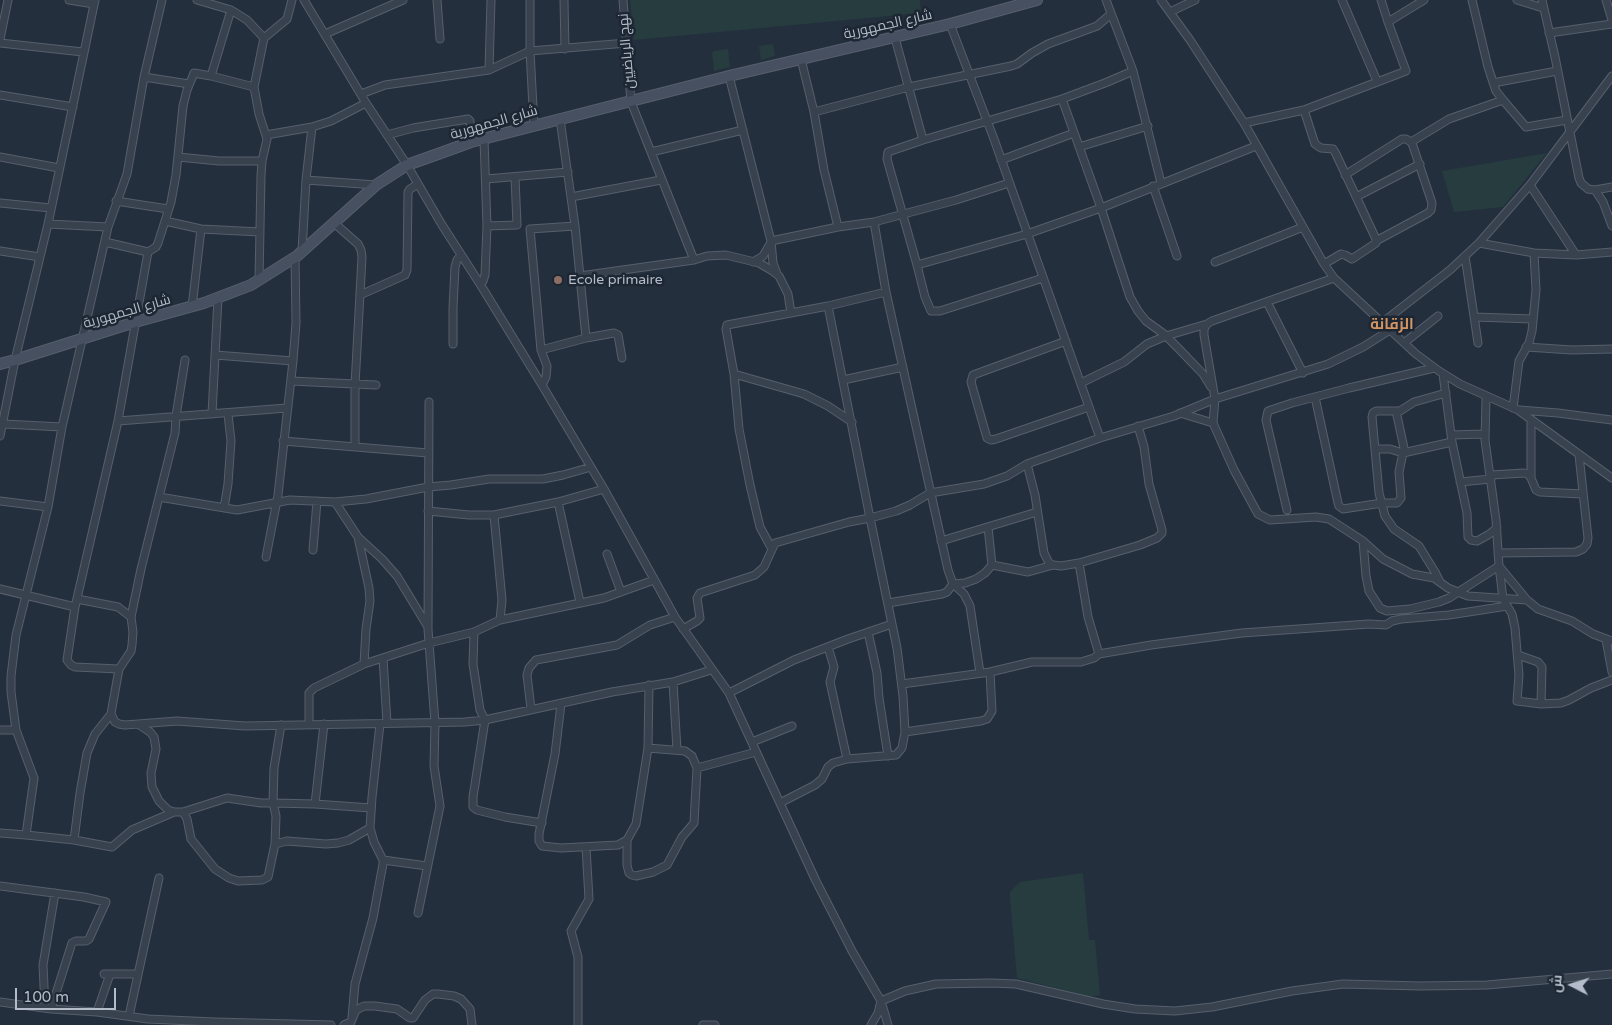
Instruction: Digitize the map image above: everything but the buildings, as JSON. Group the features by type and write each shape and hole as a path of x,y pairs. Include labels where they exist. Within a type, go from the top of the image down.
{"main road":[{"name":"شارع الجمهورية","path":"0,364 135,322 192,307 259,280 298,254 376,185 407,165 471,142 729,76 895,38 1037,0"}],"street":[{"path":"8,0 0,41 83,52"},
{"path":"0,436 4,424 15,360 48,224 94,2 69,0"},
{"path":"26,835 35,785 16,730 12,706 11,676 15,640 48,507 62,427 108,227 126,174 144,77 162,0"},
{"path":"197,0 231,10 247,20 264,38"},
{"path":"259,280 262,161 267,145 254,86 264,38 287,19 292,0"},
{"path":"306,0 366,104 407,165 591,467 675,618 729,693 816,881 881,1001 888,1025"},
{"path":"324,34 403,0"},
{"path":"437,0 440,39"},
{"path":"489,70 491,0"},
{"path":"530,0 530,51 534,126"},
{"path":"564,0 565,49"},
{"name":"نهج الرياضيين","path":"623,0 631,102 694,260"},
{"path":"1106,0 1133,70 1161,183"},
{"path":"1161,0 1195,47 1244,124 1324,264 1334,278 1416,354 1434,368 1460,384 1516,409 1612,478"},
{"path":"1170,12 1195,0"},
{"path":"1342,0 1377,81"},
{"path":"1244,124 1304,110 1406,71 1381,0"},
{"path":"1388,22 1424,0"},
{"path":"1472,0 1493,83 1503,100 1526,127 1567,120"},
{"path":"1518,0 1543,8"},
{"path":"1542,0 1579,178 1581,183 1588,189 1612,188"},
{"path":"1549,33 1612,22 1606,0"},
{"path":"211,76 231,10"},
{"path":"814,112 909,87 1017,64 1048,44 1097,26 1111,14"},
{"path":"950,24 970,73 1100,438"},
{"path":"895,38 923,140"},
{"path":"360,94 385,86 489,70 530,51 627,43"},
{"path":"801,59 838,227"},
{"path":"1043,278 935,312 931,310 928,307 886,159 887,156 890,150 1062,99 1133,70"},
{"path":"1493,83 1557,71"},
{"path":"106,242 148,252 156,247 165,221 176,175 183,106 194,73 254,86"},
{"path":"729,76 771,241 773,263 788,294 791,313"},
{"path":"1383,322 1450,270 1479,243 1530,185 1612,76"},
{"path":"144,77 189,84"},
{"path":"0,96 73,106"},
{"path":"1062,99 1130,297 1146,321 1166,336 1203,374 1214,395"},
{"path":"1410,142 1449,119 1503,100"},
{"path":"266,134 312,127 331,121 366,104"},
{"path":"1304,110 1315,144 1321,148 1333,149 1376,240"},
{"path":"387,134 468,119 470,121 471,142"},
{"path":"560,119 575,226 586,338"},
{"path":"1079,147 1148,126"},
{"path":"266,557 276,502 291,381 296,324 298,254 312,127"},
{"path":"651,152 743,130"},
{"path":"1001,160 1074,133"},
{"path":"480,284 486,275 487,226 484,139"},
{"path":"1324,264 1342,254 1345,254 1352,260 1373,245 1376,240 1431,210 1432,203 1420,164 1410,142 1406,139 1396,142 1345,175"},
{"path":"917,265 1028,234 1101,208 1256,146"},
{"path":"0,157 59,168"},
{"path":"178,157 219,161 262,161"},
{"path":"1356,197 1420,164"},
{"path":"486,179 568,172"},
{"path":"515,177 517,225"},
{"path":"306,180 376,185"},
{"path":"571,197 662,180"},
{"path":"771,241 838,227 874,222 956,200 1009,183"},
{"path":"360,295 405,275 407,270 408,192 418,184"},
{"path":"1530,185 1576,254"},
{"path":"1154,186 1176,256"},
{"path":"1595,190 1612,226"},
{"path":"116,200 168,209"},
{"path":"0,203 51,208"},
{"path":"165,221 201,229 260,232"},
{"path":"333,222 358,244 362,256 355,385 355,447"},
{"path":"874,222 886,292 941,541 953,584 964,594 970,606 980,673"},
{"path":"48,224 108,227"},
{"path":"487,226 517,225 521,229 575,226"},
{"path":"1214,262 1303,227"},
{"path":"192,307 201,229"},
{"path":"530,229 542,350 546,366 546,377 542,386"},
{"path":"753,262 763,256 771,241"},
{"path":"1479,243 1534,253 1576,254 1612,252"},
{"path":"0,251 40,258"},
{"path":"120,669 79,667 70,665 67,660 75,606 118,421 148,252"},
{"path":"1516,409 1519,361 1530,338 1533,319 1536,290 1534,253"},
{"path":"453,344 452,308 455,267 461,255"},
{"path":"580,276 718,255 765,266 779,276"},
{"path":"1465,256 1478,343"},
{"path":"1081,383 1124,362 1148,344 1166,336 1206,324 1334,278"},
{"path":"772,549 760,527 750,485 739,429 727,325 828,306 886,292"},
{"path":"212,414 218,298"},
{"path":"1267,302 1303,373"},
{"path":"780,804 815,786 833,763 847,759 888,756 899,753 904,743 902,684 892,624 828,306"},
{"path":"1404,343 1438,316"},
{"path":"1474,317 1533,319"},
{"path":"1206,324 1204,335 1214,395 1212,423 1234,470 1258,514 1270,520 1316,517 1329,519 1392,564 1412,574 1430,576 1458,593 1468,596 1527,600"},
{"path":"683,629 700,618 697,598 700,593 755,575 764,567 777,542 896,511 930,493 984,484 1008,476 1027,464 1100,438 1180,413 1214,395 1303,373 1328,364 1390,330"},
{"path":"542,350 586,338 616,334 622,358"},
{"path":"1066,341 973,376 972,382 987,438 996,440 1089,407"},
{"path":"1526,347 1572,350 1612,349"},
{"path":"215,355 293,361"},
{"path":"74,840 87,753 95,734 111,714 120,669 130,651 133,632 131,617 175,433 185,360"},
{"path":"843,380 903,367"},
{"path":"1287,510 1266,420 1266,415 1270,410 1349,388 1434,368"},
{"path":"734,374 804,394 828,406 852,422"},
{"path":"1443,374 1451,438 1467,513 1468,537 1471,540 1477,541 1497,528"},
{"path":"291,381 376,385"},
{"path":"1440,582 1419,546 1394,529 1387,521 1379,493 1373,413 1376,411 1396,411 1408,407 1414,402 1446,393"},
{"path":"1316,397 1339,506 1343,509 1382,503 1396,503 1401,498 1399,478 1403,441 1396,411"},
{"path":"1486,397 1485,434 1497,528 1503,599 1514,620 1518,655 1517,700 1541,704 1566,702 1591,688 1612,680"},
{"path":"418,913 440,806 434,766 435,723 428,628 429,402"},
{"path":"118,421 287,408"},
{"path":"1516,409 1612,420"},
{"path":"1180,413 1212,423"},
{"path":"224,508 231,441 228,414"},
{"path":"1531,478 1532,420"},
{"path":"4,424 62,427"},
{"path":"992,565 1028,572 1053,566 1079,563 1157,538 1162,533 1162,530 1149,484 1144,447 1138,426"},
{"path":"1375,449 1390,449 1403,453 1451,438 1485,434"},
{"path":"283,441 428,453"},
{"path":"1498,553 1576,552 1583,549 1587,544 1588,538 1579,454"},
{"path":"1027,464 1035,495 1046,558 1053,566"},
{"path":"159,497 237,510 290,500 335,502 366,499 489,479 543,479 591,467"},
{"path":"1460,482 1524,473 1528,474 1536,490 1540,492 1583,494"},
{"path":"428,510 494,516 604,490"},
{"path":"0,501 48,507"},
{"path":"313,550 318,501"},
{"path":"335,502 358,537 397,576 428,628"},
{"path":"558,502 580,602"},
{"path":"941,541 1037,512"},
{"path":"494,516 502,600 500,620"},
{"path":"888,604 942,594 953,584 970,582 985,574 992,565 988,527"},
{"path":"358,537 370,601 364,664"},
{"path":"1363,542 1369,591 1383,610 1404,610 1438,602 1458,593 1499,566"},
{"path":"607,554 621,592"},
{"path":"1079,563 1088,617 1099,654"},
{"path":"1499,566 1527,600 1538,609 1572,621 1593,634 1609,640 1612,672"},
{"path":"309,724 309,693 314,688 364,664 430,643 474,632 500,620 604,598 654,580"},
{"path":"0,589 75,606"},
{"path":"77,599 118,607 131,617"},
{"path":"902,684 990,672 1040,661 1081,662 1094,658 1099,654 1242,633 1369,624 1386,625 1401,619 1456,614 1507,606"},
{"path":"531,709 527,675 531,665 536,660 617,645 650,625 675,618"},
{"path":"729,693 794,660 892,624"},
{"path":"474,632 473,664 480,710 484,720 473,797 474,808 505,817 542,823"},
{"path":"868,632 876,672 888,756"},
{"path":"828,647 834,667 830,682 847,759"},
{"path":"1518,655 1538,662 1542,666 1541,704"},
{"path":"352,1017 355,984 373,918 383,860 374,842 370,828 371,808 384,724 383,658"},
{"path":"111,714 113,719 119,724 177,721 244,726 464,722 484,720 649,685 673,682 711,670"},
{"path":"905,732 981,721 987,718 992,711 990,672"},
{"path":"673,682 678,750"},
{"path":"648,748 685,751 691,755 697,768 694,823 682,836 667,865 653,872 636,876 630,873 627,865 627,840 636,824 648,748 649,685"},
{"path":"561,704 555,754 539,838 540,844 542,846 561,848 586,847 618,845 627,840"},
{"path":"138,724 150,732 156,743 151,773 152,787 164,808 174,812 184,812 228,798 261,803 371,808"},
{"path":"184,812 187,819 189,836 215,869 233,880 259,880 268,877 275,844 274,768 281,724"},
{"path":"315,804 324,724"},
{"path":"752,742 792,726"},
{"path":"0,730 16,730"},
{"path":"697,768 756,752"},
{"path":"0,833 74,840 112,847 132,830 174,812"},
{"path":"275,844 287,841 338,843 349,840 370,828"},
{"path":"578,1025 578,957 571,932 589,899 586,847"},
{"path":"383,860 427,866"},
{"path":"129,1016 158,878"},
{"path":"0,886 84,897 106,902 89,939 72,943 48,1009"},
{"path":"48,1009 43,965 55,893"},
{"path":"97,1012 107,974 138,974"},
{"path":"881,1001 905,991 936,984 991,983 1034,987 1103,1004 1135,1009 1175,1011 1212,1007 1292,991 1343,984 1486,985 1612,974"},
{"path":"344,1025 351,1022 356,1010 369,1005 397,1009 408,1017 413,1018 423,1002 430,996 438,994 454,996 466,1004 470,1010 472,1025"},
{"path":"871,1025 878,1013 881,1001"},
{"path":"0,1002 48,1009 214,1024 332,1025"},
{"path":"703,1025 715,1025"}],"green space":[{"path":"630,0 920,0 921,13 634,40"},
{"path":"773,44 775,56 761,60 759,46"},
{"path":"728,49 730,67 714,71 712,53"},
{"path":"1547,153 1503,207 1454,212 1442,171"},
{"path":"1083,873 1089,940 1095,940 1100,995 1090,997 1017,978 1010,898 1010,892 1020,882"}],"place":[{"name":"Ecole primaire","path":"558,280"}],"district":[{"name":"الزقانة","path":"1392,325"}]}
